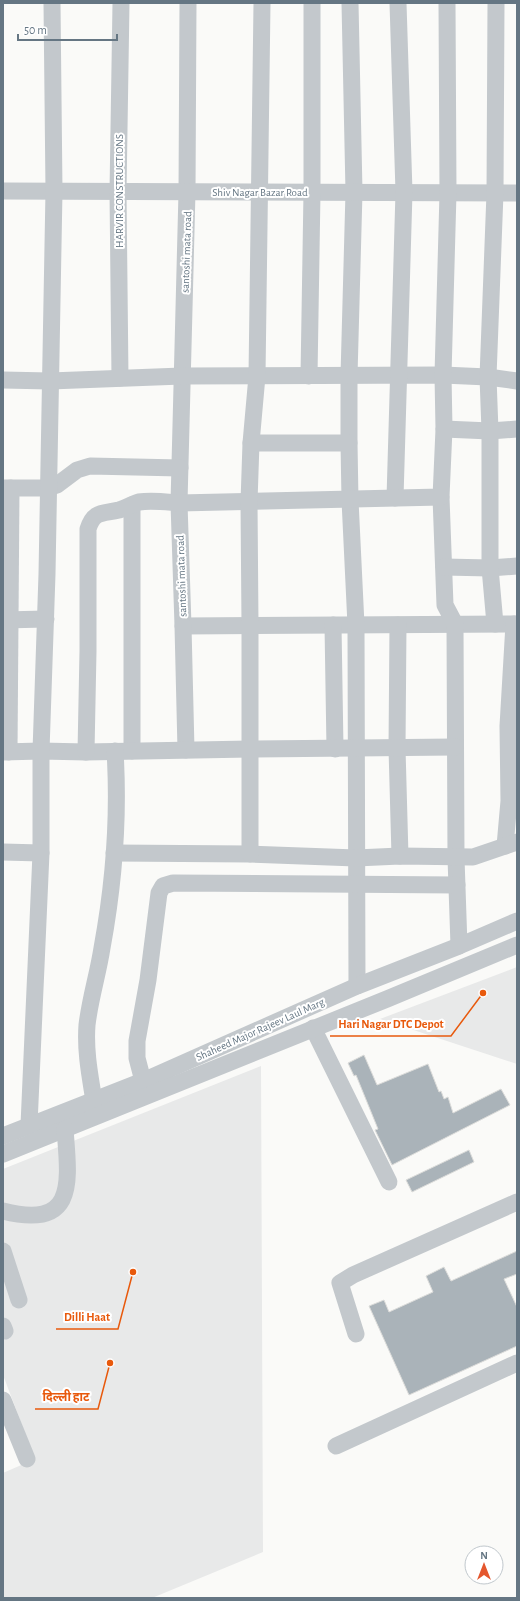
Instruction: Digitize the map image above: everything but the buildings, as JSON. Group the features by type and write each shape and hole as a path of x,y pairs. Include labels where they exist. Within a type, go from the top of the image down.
{"street":[{"path":"29,1125 41,853 41,751 46,619 54,191 52,3"},
{"name":"HARVIR CONSTRUCTIONS","path":"120,378 118,192 122,3"},
{"name":"santoshi mata road","path":"188,3 188,192 179,503 183,626 515,624"},
{"path":"250,854 249,502 251,443 257,376 262,3"},
{"path":"309,376 312,192 312,3"},
{"path":"350,3 354,192 349,376 349,443 356,625 358,748 356,858 357,986"},
{"path":"395,498 404,192 398,3"},
{"path":"447,3 448,193 443,375 444,429 441,497 446,605 455,624 456,858 459,946"},
{"path":"495,624 490,568 490,431 488,377 495,193 496,3"},
{"name":"Shiv Nagar Bazar Road","path":"3,191 517,193"},
{"path":"3,380 50,381 182,376 443,375 488,377 517,381"},
{"path":"444,429 490,431 517,429"},
{"path":"251,443 349,443"},
{"path":"180,468 90,466 77,470 57,485 48,488 7,488 6,752 456,747"},
{"path":"86,752 88,529 91,520 96,515 118,510 139,502 149,501 179,503 441,497"},
{"path":"132,505 132,751"},
{"path":"444,567 490,568 517,566"},
{"path":"6,620 46,619"},
{"path":"114,853 250,854 356,858 400,856 473,858 511,844 513,800 508,726 515,624"},
{"path":"333,625 336,749"},
{"path":"398,625 397,748 400,856"},
{"path":"183,626 186,750"},
{"path":"94,1101 87,1062 87,1026 102,948 114,853 117,781 115,751"},
{"path":"3,852 41,853"},
{"path":"144,1081 138,1058 137,1040 148,980 159,893 163,886 173,883 356,886 457,885"},
{"name":"Shaheed Major Rajeev Laul Marg","path":"3,1136 144,1081 357,986 459,946 517,921"},
{"name":"Shaheed Major Rajeev Laul Marg","path":"3,1154 517,944"},
{"path":"313,1028 389,1182"},
{"path":"3,1211 15,1214 36,1215 52,1211 61,1203 66,1189 68,1171 65,1129"},
{"path":"356,1334 340,1283 353,1275 517,1202"},
{"path":"3,1251 19,1300"},
{"path":"336,1446 517,1363"},
{"path":"3,1400 27,1459"}],"shaded area":[{"path":"517,967 517,1064 380,1019"},
{"path":"261,1066 263,1552 152,1598 3,1598 3,1473 35,1459 3,1375 3,1169"}],"place":[{"name":"Hari Nagar DTC Depot","path":"483,993"},
{"name":"Dilli Haat","path":"133,1272"},
{"name":"दिल्ली हाट","path":"110,1363"}]}
